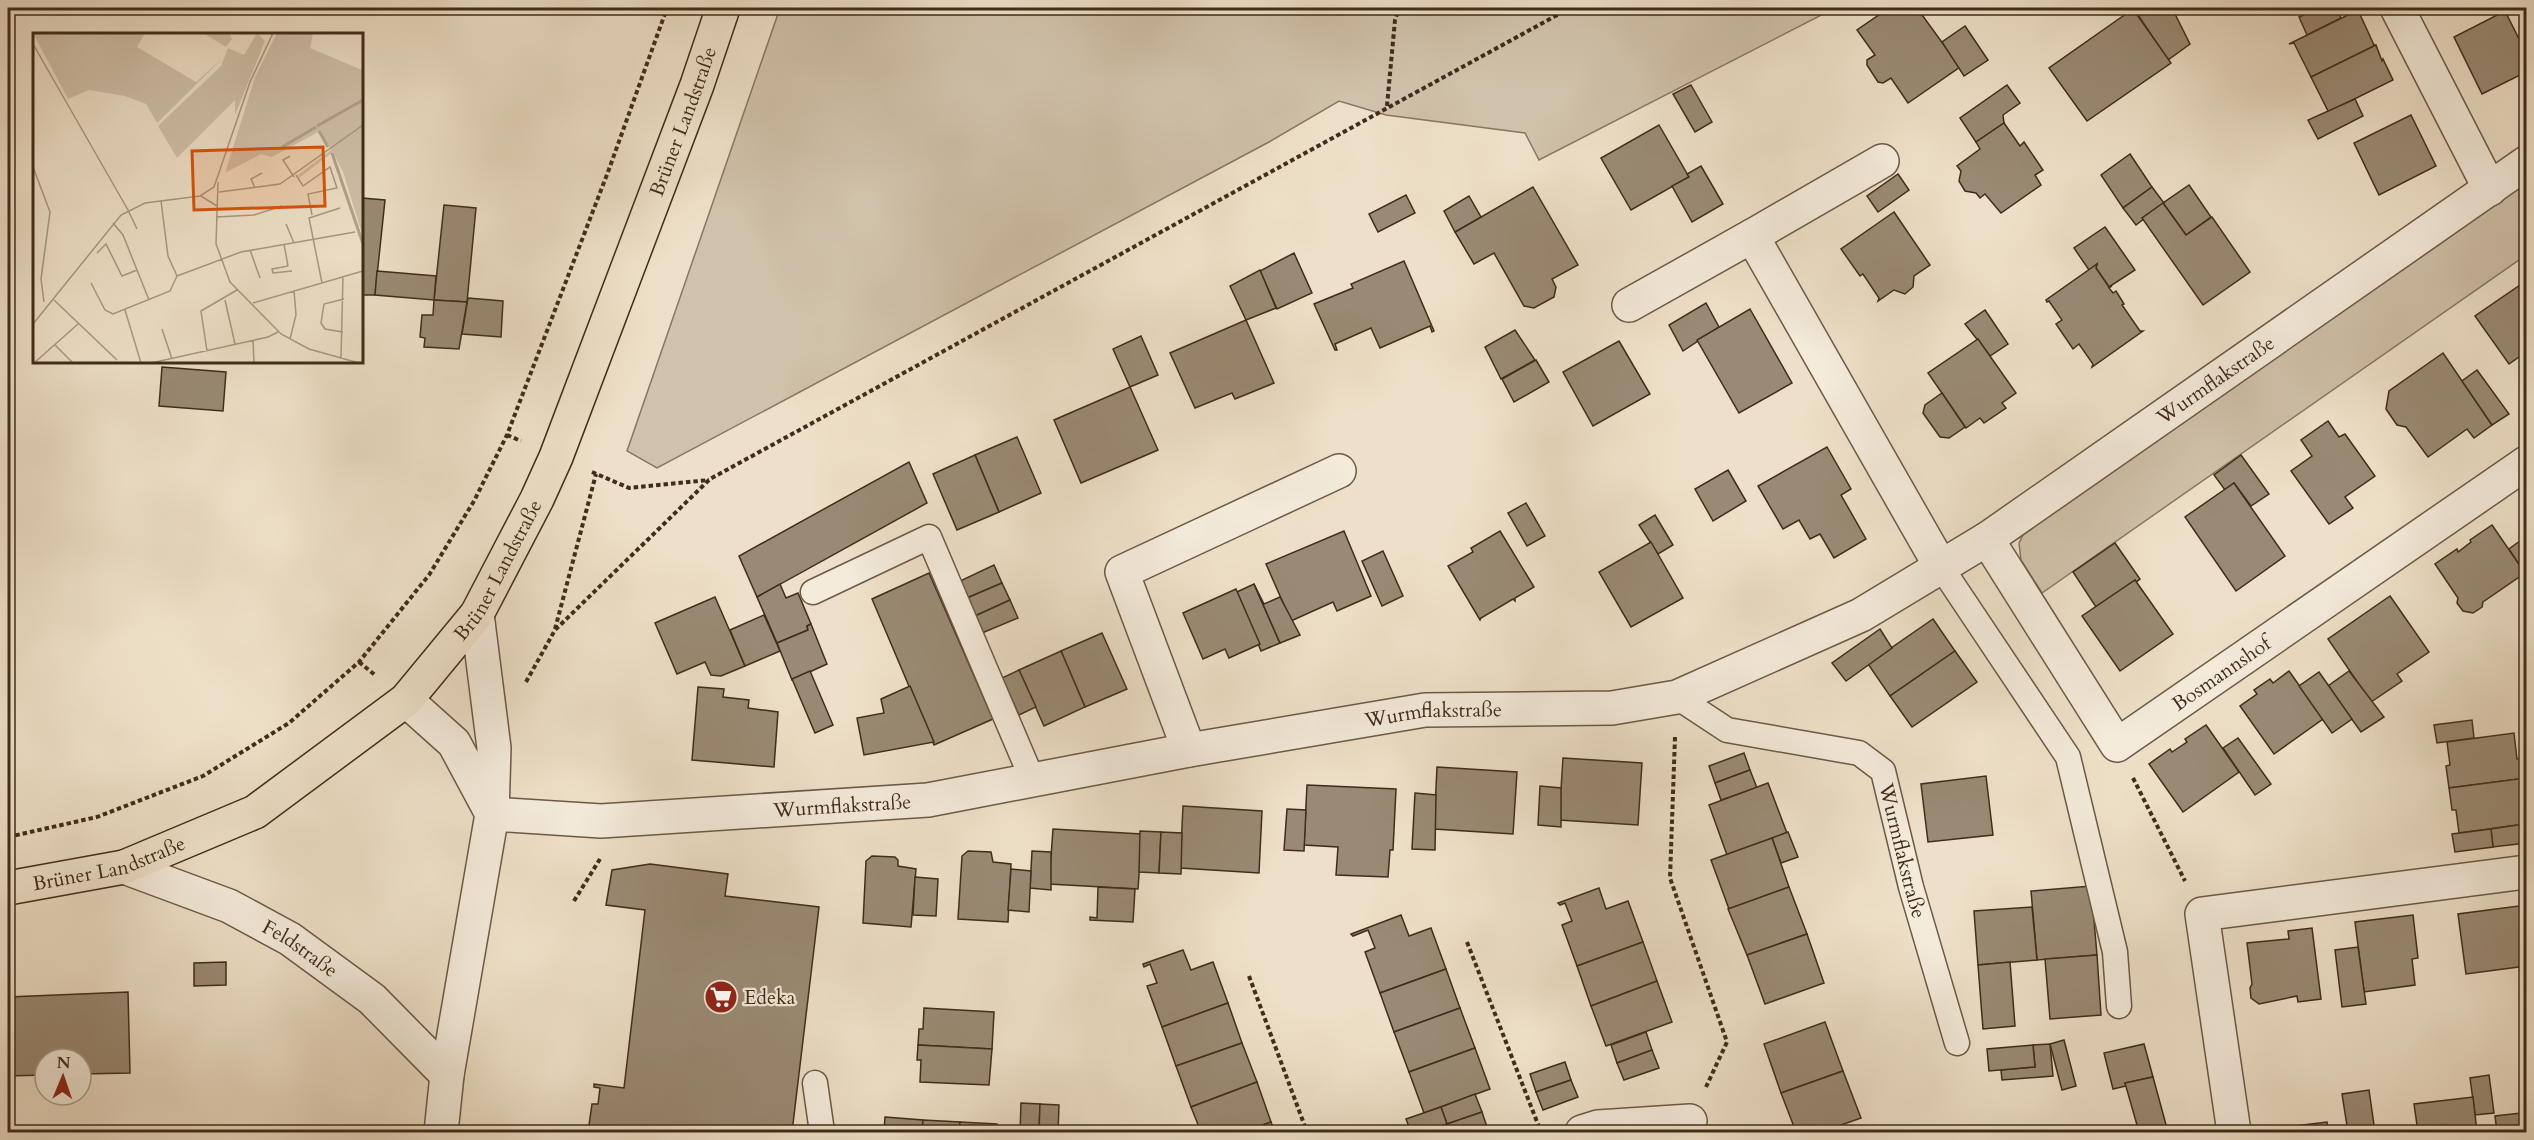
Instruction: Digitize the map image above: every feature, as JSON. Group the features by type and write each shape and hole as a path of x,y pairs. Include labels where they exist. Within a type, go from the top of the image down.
{"main road":[{"name":"Brüner Landstraße","path":"8,888 124,867 255,812 406,700 477,615 556,457 693,96 723,8"}],"street":[{"path":"2397,8 2490,189"},
{"path":"1629,305 1882,161"},
{"name":"Wurmflakstraße","path":"492,814 601,821 928,800 1190,750 1425,710 1612,708 1677,697 1862,615 1987,539 2526,163"},
{"path":"1752,236 1941,567"},
{"name":"Bosmannshof","path":"2117,745 2526,463"},
{"path":"1190,750 1122,572 1339,471"},
{"path":"1987,539 2117,745"},
{"path":"441,1132 447,1075 492,814 494,748 477,615"},
{"path":"406,700 454,743 492,814"},
{"name":"Feldstraße","path":"124,867 229,906 290,939 372,999 447,1075"},
{"path":"2234,1132 2202,914 2526,872"},
{"path":"1582,1132 1598,1127 1690,1121"}],"lane":[{"path":"813,592 929,537 1033,781"},
{"path":"1941,567 2068,757 2115,952 2119,1006"},
{"name":"Wurmflakstraße","path":"1677,697 1726,730 1859,753 1882,771 1911,887 1957,1043"},
{"path":"816,1083 822,1132"}],"path":[{"path":"8,837 98,817 203,776 289,723 359,662 429,575 474,501 507,435 608,172 667,8"},
{"path":"1387,107 1395,20 1399,8"},
{"path":"555,630 710,479 1569,8"},
{"path":"507,435 629,488 710,479"},
{"path":"525,684 555,630 597,474"},
{"path":"1677,697 1670,878 1727,1042 1690,1121"},
{"path":"2117,745 2202,914"},
{"path":"574,902 603,854 601,821"},
{"path":"1467,942 1542,1132"},
{"path":"1249,976 1308,1132"}],"shaded area":[{"path":"780,8 1835,8 1539,160 1525,133 1386,115 1339,101 1269,142 657,468 627,451"},
{"path":"2526,180 2526,255 2042,593 2021,560 2019,543 2028,525"}],"building":[{"path":"1889,8 1917,8 1960,67 1908,103 1891,78 1883,83 1878,82 1867,65 1867,60 1875,55 1857,30"},
{"path":"2143,8 2172,8 2190,44 2168,60 2136,12"},
{"path":"2319,8 2336,8 2341,18 2307,35 2299,17"},
{"path":"2133,9 2171,63 2087,121 2049,68"},
{"path":"2358,10 2376,45 2311,77 2294,43 2289,44"},
{"path":"2505,11 2526,53 2526,72 2482,94 2454,37"},
{"path":"1965,26 1988,60 1964,76 1942,42"},
{"path":"2376,45 2393,80 2324,114 2328,111 2311,77"},
{"path":"1691,85 1712,122 1695,132 1673,94"},
{"path":"2007,85 2020,103 2003,115 2004,123 1976,142 1960,118"},
{"path":"2355,99 2363,116 2318,139 2308,120"},
{"path":"2411,115 2436,166 2379,195 2354,143"},
{"path":"2004,123 2020,146 2024,142 2043,170 2035,175 2041,185 2001,213 1985,194 1980,198 1976,193 1965,191 1959,181 1961,171 1957,166 1980,149 1976,142"},
{"path":"1659,125 1689,177 1631,210 1601,158"},
{"path":"2130,154 2152,187 2123,208 2101,175"},
{"path":"1701,166 1723,204 1692,222 1672,186 1689,177 1687,174"},
{"path":"1898,174 1909,190 1878,212 1867,196"},
{"path":"2189,185 2211,217 2186,235 2163,203"},
{"path":"1533,187 1578,265 1552,279 1556,287 1554,297 1534,308 1524,306 1494,253 1474,264 1455,232"},
{"path":"2152,187 2164,203 2136,225 2123,208"},
{"path":"1406,195 1415,213 1378,232 1369,214"},
{"path":"1469,196 1481,217 1455,232 1444,211"},
{"path":"363,198 385,200 375,295 363,295"},
{"path":"2163,203 2186,235 2212,217 2250,272 2203,305 2142,218"},
{"path":"444,205 476,208 467,302 434,300"},
{"path":"1894,212 1930,265 1914,276 1913,287 1905,294 1894,290 1878,301 1879,298 1863,274 1860,276 1841,249"},
{"path":"2105,227 2135,270 2109,287 2096,268 2097,264 2089,270 2074,248"},
{"path":"1294,253 1312,293 1277,309 1260,271"},
{"path":"1404,261 1434,331 1432,332 1430,326 1380,348 1371,328 1335,344 1337,350 1335,350 1314,304 1353,288 1351,284"},
{"path":"2097,264 2096,268 2109,287 2112,286 2109,288 2113,293 2116,291 2124,304 2122,305 2140,331 2143,331 2092,367 2093,364 2079,344 2073,349 2056,324 2062,320 2046,300"},
{"path":"1260,270 1276,308 1246,320 1230,286"},
{"path":"377,271 436,276 434,300 375,295"},
{"path":"2526,281 2526,352 2509,364 2475,316"},
{"path":"468,298 503,301 501,337 462,334"},
{"path":"434,300 467,302 459,349 424,347 425,338 420,337 422,315 433,315"},
{"path":"1706,303 1719,327 1683,351 1669,325"},
{"path":"1750,309 1792,383 1739,413 1697,340"},
{"path":"1985,310 2008,344 1990,356 1965,324"},
{"path":"1246,320 1274,383 1235,399 1232,393 1195,408 1170,353"},
{"path":"1515,330 1535,360 1501,379 1485,347"},
{"path":"1141,336 1158,375 1130,387 1113,349"},
{"path":"1978,339 2016,393 2002,403 2006,408 1984,423 1980,418 1966,428 1928,373"},
{"path":"1619,341 1650,394 1593,426 1563,372"},
{"path":"2443,353 2492,425 2474,438 2467,429 2428,457 2406,427 2397,425 2386,409 2389,391"},
{"path":"1536,360 1549,382 1514,402 1502,379"},
{"path":"162,367 226,372 223,411 159,406"},
{"path":"2477,370 2509,414 2492,425 2462,381"},
{"path":"1130,387 1158,450 1081,483 1054,420"},
{"path":"1942,393 1965,427 1949,438 1940,437 1923,413 1925,405"},
{"path":"2328,421 2339,437 2345,434 2375,476 2345,497 2353,508 2329,524 2291,471 2312,456 2301,440"},
{"path":"1017,437 1041,493 999,512 975,455"},
{"path":"1827,447 1851,489 1841,495 1866,539 1834,558 1820,534 1810,539 1799,520 1783,529 1758,486"},
{"path":"975,455 999,512 957,530 933,474"},
{"path":"2241,455 2269,494 2251,506 2234,483 2225,490 2214,475"},
{"path":"909,462 927,503 757,597 739,556"},
{"path":"1728,470 1746,501 1713,521 1695,489"},
{"path":"2234,483 2285,556 2236,591 2185,517"},
{"path":"1526,503 1545,536 1527,546 1508,513"},
{"path":"1655,515 1673,545 1658,554 1639,525"},
{"path":"2492,525 2525,573 2483,602 2482,607 2473,613 2463,611 2457,603 2458,598 2435,564 2457,549 2458,552 2471,542 2470,540"},
{"path":"1344,531 1371,596 1337,611 1333,602 1291,621 1266,564"},
{"path":"1500,531 1534,587 1515,598 1515,601 1513,599 1480,620 1448,566 1473,552 1471,548"},
{"path":"2524,538 2526,541 2526,575 2509,549"},
{"path":"1651,542 1683,598 1631,627 1599,572"},
{"path":"2115,543 2140,579 2136,582 2135,580 2096,607 2073,572"},
{"path":"1383,551 1403,596 1382,606 1362,561"},
{"path":"994,565 1002,583 967,598 960,581"},
{"path":"929,573 993,719 934,745 872,599"},
{"path":"2135,580 2173,634 2120,671 2082,616"},
{"path":"1002,583 1010,600 975,616 967,598"},
{"path":"780,584 786,598 798,593 811,624 807,626 808,630 777,643 757,597"},
{"path":"1254,584 1280,643 1261,651 1237,592"},
{"path":"1254,584 1264,604 1280,597 1300,635 1280,643"},
{"path":"1236,589 1260,644 1229,658 1225,649 1203,659 1183,613"},
{"path":"2390,596 2429,652 2397,674 2402,681 2371,702 2328,639"},
{"path":"715,597 745,666 721,676 711,675 705,662 677,674 655,623"},
{"path":"1010,600 1018,618 982,633 975,616"},
{"path":"764,615 780,651 745,666 730,630"},
{"path":"1933,619 1955,651 1890,696 1868,664"},
{"path":"811,624 827,664 792,680 777,643 808,630 807,626"},
{"path":"1880,629 1892,648 1846,681 1832,663"},
{"path":"1102,633 1127,689 1085,707 1061,651"},
{"path":"1061,651 1085,707 1044,726 1019,670"},
{"path":"1955,651 1977,682 1912,727 1890,696"},
{"path":"1019,670 1036,707 1019,715 1002,678"},
{"path":"810,671 833,725 815,733 792,679"},
{"path":"2289,671 2323,719 2274,754 2240,706 2257,694 2254,690 2270,679 2273,683"},
{"path":"2349,671 2384,717 2361,732 2328,686"},
{"path":"2319,672 2352,719 2332,733 2299,686"},
{"path":"910,686 934,742 864,755 857,718 884,713 881,699"},
{"path":"698,687 724,689 723,697 749,700 748,708 778,712 774,767 692,760"},
{"path":"2472,720 2474,738 2437,743 2434,725"},
{"path":"2206,725 2239,772 2183,812 2149,764 2170,749 2172,752 2187,742 2185,739"},
{"path":"2514,733 2517,759 2526,758 2526,778 2449,788 2446,766 2450,765 2447,742"},
{"path":"2238,738 2271,784 2255,795 2223,748"},
{"path":"1744,753 1750,770 1715,783 1709,766"},
{"path":"1563,758 1642,763 1638,825 1559,820"},
{"path":"1437,767 1517,772 1513,834 1434,829"},
{"path":"1750,770 1757,788 1721,800 1715,783"},
{"path":"1986,776 1993,835 1928,842 1921,784"},
{"path":"2526,778 2526,797 2522,798 2525,824 2459,833 2456,810 2452,810 2449,788"},
{"path":"1768,783 1787,833 1727,855 1709,805"},
{"path":"1307,785 1396,789 1393,850 1390,850 1388,877 1336,875 1338,847 1304,845"},
{"path":"1540,786 1561,788 1561,827 1538,825"},
{"path":"1415,793 1436,795 1435,850 1412,849"},
{"path":"1183,806 1262,811 1259,873 1180,868"},
{"path":"1287,809 1306,810 1304,851 1284,850"},
{"path":"2524,824 2526,843 2493,847 2491,829"},
{"path":"1053,829 1142,834 1138,889 1049,884"},
{"path":"2491,829 2493,847 2455,852 2452,834"},
{"path":"1140,831 1161,832 1159,873 1139,872"},
{"path":"1161,832 1182,833 1181,874 1159,873"},
{"path":"1788,832 1798,857 1781,863 1772,838"},
{"path":"1772,838 1789,887 1729,909 1711,860"},
{"path":"968,851 991,852 993,862 1011,864 1008,922 958,919 962,856"},
{"path":"1032,851 1051,852 1051,890 1030,888"},
{"path":"872,856 895,857 898,860 898,866 916,869 911,927 863,923 866,861"},
{"name":"Edeka","path":"650,864 728,874 725,896 819,907 792,1132 588,1132 592,1104 598,1104 600,1088 594,1087 594,1084 624,1088 645,910 606,905 612,870"},
{"path":"1011,869 1031,871 1029,912 1008,910"},
{"path":"915,877 938,879 936,916 913,915"},
{"path":"2091,886 2097,955 2037,960 2031,891"},
{"path":"1098,887 1135,889 1133,922 1090,920 1090,917 1097,918"},
{"path":"1789,887 1807,934 1747,955 1728,909"},
{"path":"1599,888 1606,909 1628,901 1643,942 1577,966 1562,925 1572,921 1565,903 1560,905 1558,903"},
{"path":"2526,905 2526,966 2466,974 2458,914"},
{"path":"2032,907 2037,960 1978,965 1974,911"},
{"path":"1401,915 1409,936 1431,928 1446,969 1380,993 1365,952 1375,948 1368,930 1353,936 1351,934"},
{"path":"2413,915 2418,958 2412,959 2415,985 2364,992 2355,922"},
{"path":"2312,928 2321,999 2298,1002 2297,996 2259,1004 2251,998 2252,984 2247,943 2289,939 2288,931"},
{"path":"1807,934 1824,983 1765,1004 1747,955"},
{"path":"1643,942 1657,981 1591,1006 1577,966"},
{"path":"2358,947 2366,1004 2342,1007 2335,950"},
{"path":"1183,950 1191,970 1213,962 1228,1003 1162,1027 1147,986 1157,983 1150,964 1144,967 1143,964"},
{"path":"2097,955 2101,1015 2050,1019 2045,959"},
{"path":"226,962 226,985 194,986 194,963"},
{"path":"2010,962 2015,1026 1983,1029 1978,965"},
{"path":"1446,969 1460,1008 1394,1032 1380,993"},
{"path":"1657,981 1672,1022 1606,1046 1591,1006"},
{"path":"128,992 130,1073 93,1074 93,1047 33,1047 33,1075 8,1076 8,997"},
{"path":"1228,1003 1242,1043 1176,1066 1162,1027"},
{"path":"924,1008 994,1012 992,1049 918,1045 919,1029 923,1029"},
{"path":"1460,1008 1475,1048 1409,1072 1394,1032"},
{"path":"1825,1022 1843,1071 1781,1093 1764,1044"},
{"path":"1646,1032 1652,1050 1617,1063 1611,1045"},
{"path":"2064,1040 2076,1086 2062,1090 2050,1044"},
{"path":"1242,1043 1257,1082 1191,1107 1176,1066"},
{"path":"2050,1044 2053,1076 2002,1080 2001,1070 2035,1067 2033,1045"},
{"path":"2144,1044 2153,1077 2125,1083 2126,1086 2113,1089 2104,1053"},
{"path":"918,1045 992,1049 989,1085 920,1082 921,1060 917,1060"},
{"path":"2033,1045 2035,1067 1989,1071 1987,1049"},
{"path":"1475,1048 1490,1089 1424,1113 1409,1072"},
{"path":"1652,1050 1659,1068 1624,1080 1617,1063"},
{"path":"1565,1062 1571,1080 1536,1092 1530,1074"},
{"path":"1843,1071 1861,1118 1821,1132 1796,1132 1781,1093"},
{"path":"2489,1075 2494,1113 2475,1115 2470,1078"},
{"path":"2153,1077 2168,1132 2139,1132 2125,1083"},
{"path":"1571,1080 1578,1097 1543,1110 1536,1092"},
{"path":"1257,1082 1271,1122 1243,1132 1201,1132 1191,1107"},
{"path":"2369,1090 2375,1132 2348,1132 2342,1094"},
{"path":"1475,1094 1482,1112 1447,1124 1441,1107"},
{"path":"2473,1097 2477,1132 2418,1132 2414,1104"},
{"path":"1021,1103 1040,1104 1039,1132 1020,1132"},
{"path":"1040,1104 1059,1105 1058,1132 1039,1132"},
{"path":"1441,1107 1447,1124 1425,1132 1411,1132 1406,1119"},
{"path":"1482,1112 1488,1130 1450,1132 1447,1124"},
{"path":"2521,1113 2522,1122 2526,1121 2526,1132 2497,1132 2495,1116"},
{"path":"885,1117 923,1120 922,1132 884,1132"},
{"path":"923,1120 960,1122 959,1132 922,1132"},
{"path":"960,1122 997,1124 996,1132 959,1132"},
{"path":"1271,1122 1275,1132 1243,1132"},
{"path":"2327,1122 2328,1129 2347,1126 2348,1132 2296,1132 2295,1126"},
{"path":"1447,1124 1450,1132 1425,1132"}],"place":[{"name":"Edeka","path":"721,997"}]}
